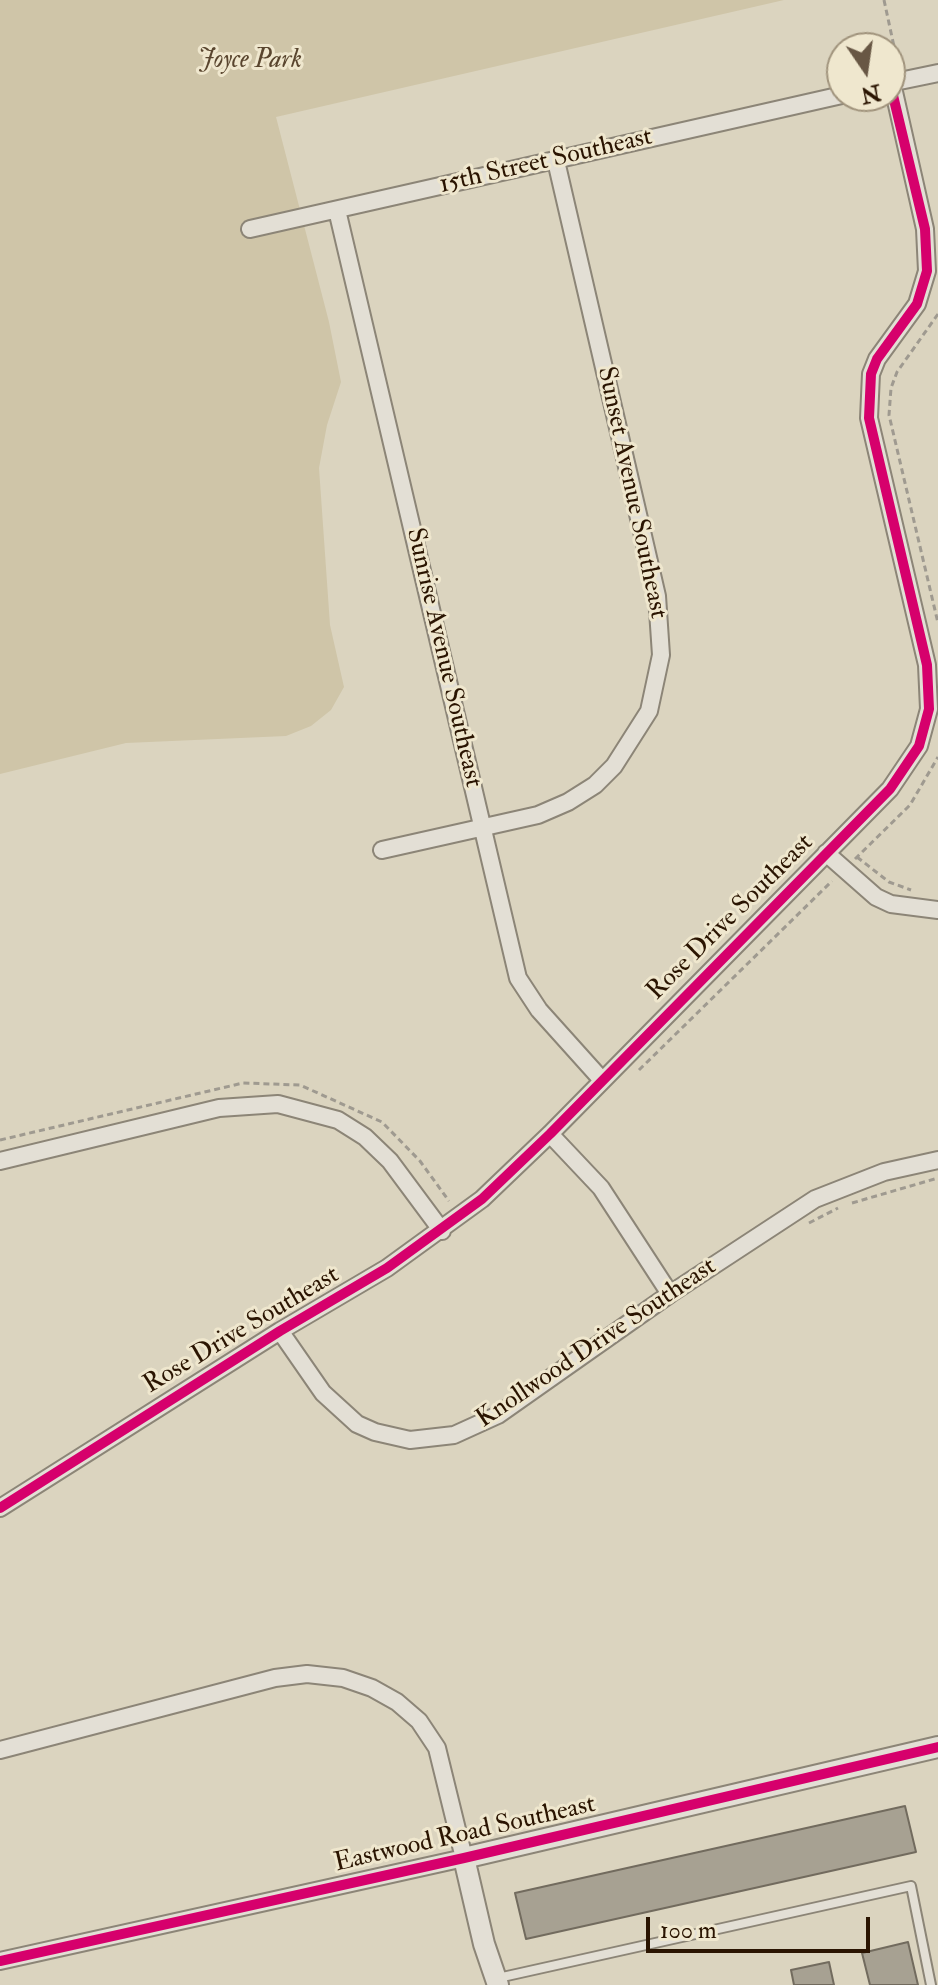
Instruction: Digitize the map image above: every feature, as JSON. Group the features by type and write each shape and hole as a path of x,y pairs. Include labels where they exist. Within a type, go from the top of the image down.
{"street":[{"path":"906,80 938,73"},
{"name":"15th Street Southeast","path":"250,229 826,99"},
{"name":"Rose Drive Southeast","path":"0,1508 442,1231 550,1134 890,789 919,746 929,709 927,665 869,418 868,391 877,359 932,287 925,229 901,112"},
{"name":"Sunset Avenue Southeast","path":"382,850 538,815 595,785 633,741 649,711 661,655 657,596 556,161"},
{"name":"Sunrise Avenue Southeast","path":"337,210 518,978 539,1010 601,1079"},
{"path":"826,853 861,886 891,904 938,910"},
{"path":"0,1161 219,1108 278,1104 338,1120 365,1137 390,1161 442,1231"},
{"path":"550,1134 601,1188 670,1294"},
{"name":"Knollwood Drive Southeast","path":"280,1331 323,1393 347,1417 385,1435 431,1440 476,1427 498,1415 670,1294 815,1199 884,1172 938,1160"},
{"path":"0,1750 275,1678 307,1674 343,1678 372,1688 397,1702 419,1721 437,1748 497,1982"},
{"name":"Eastwood Road Southeast","path":"0,1961 464,1858 938,1747"}],"lane":[{"path":"497,1982 911,1886 931,1985"}],"path":[{"path":"884,0 888,32"},
{"path":"938,314 897,372 891,388 889,415 938,623"},
{"path":"639,1070 910,805 938,757"},
{"path":"857,857 889,882 912,890"},
{"path":"800,1228 841,1207 938,1178"}],"green space":[{"name":"Joyce Park","path":"0,0 784,0 276,117 329,322 341,382 327,425 319,468 330,625 344,687 331,710 311,726 286,736 126,743 0,774"}],"building":[{"path":"905,1806 916,1852 526,1939 515,1893"},
{"path":"908,1942 918,1985 870,1985 862,1953"},
{"path":"829,1962 834,1985 794,1985 791,1970"}],"cycle path":[{"path":"0,1508 280,1331 387,1268 482,1199 890,789 919,746 929,709 927,665 869,418 871,374 877,359 917,304 927,271 925,229 897,112"},
{"path":"0,1961 464,1858 938,1747"}]}
